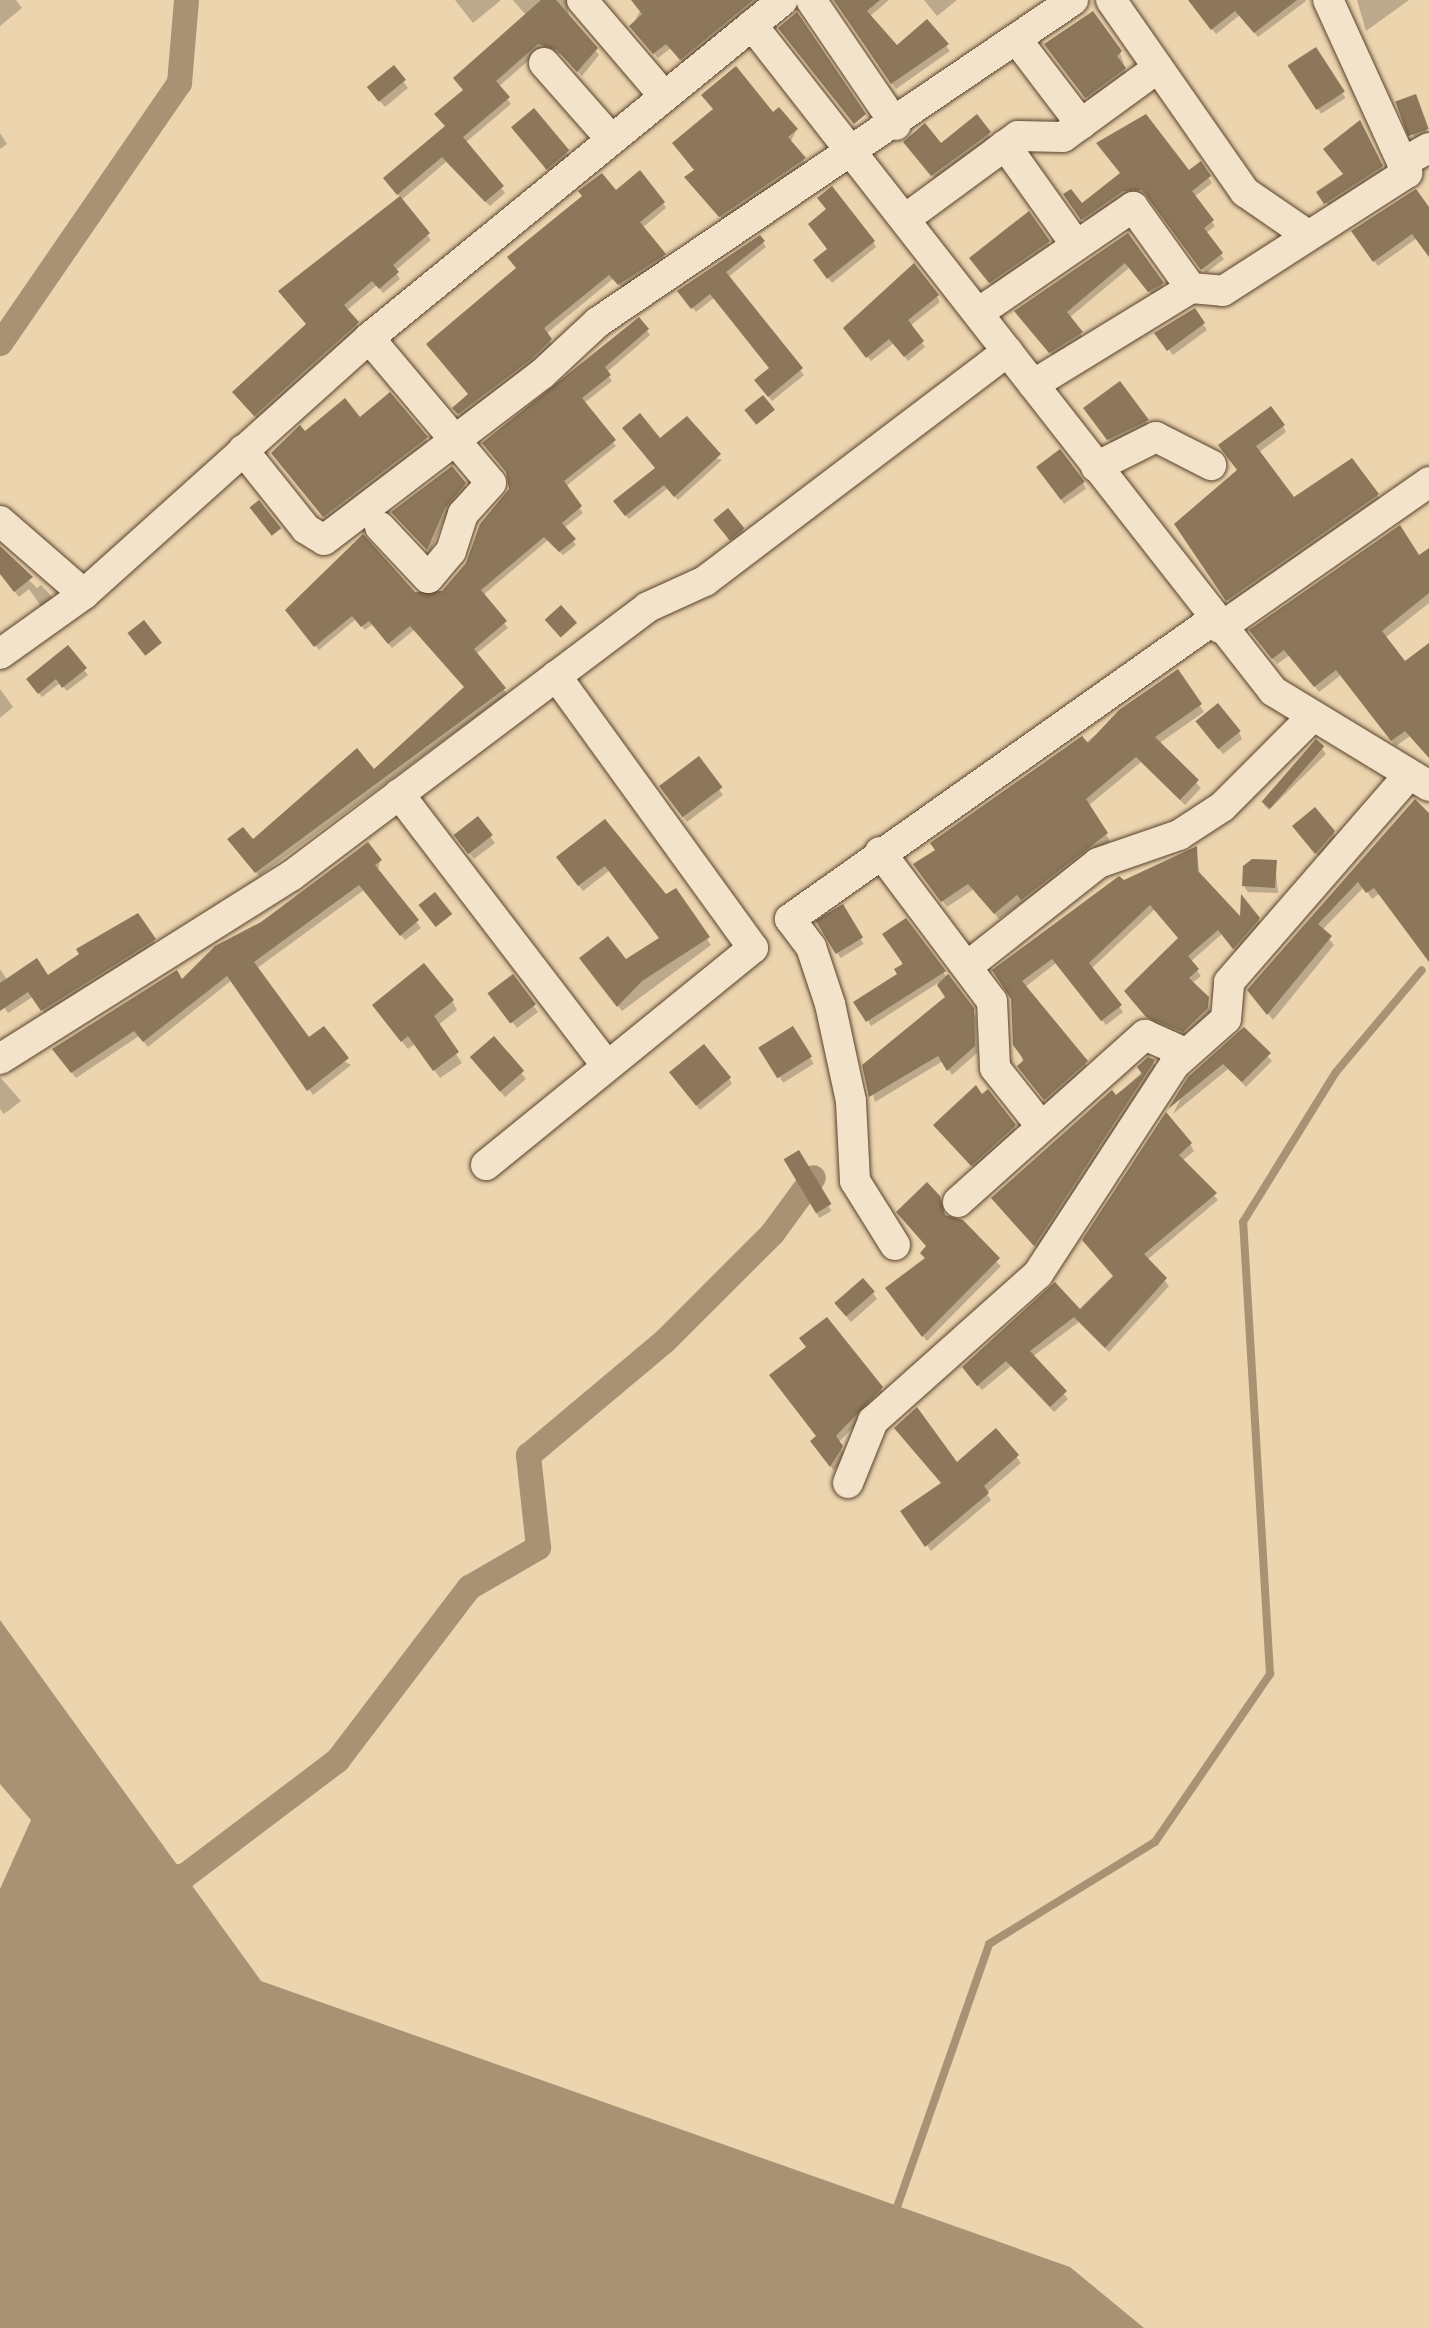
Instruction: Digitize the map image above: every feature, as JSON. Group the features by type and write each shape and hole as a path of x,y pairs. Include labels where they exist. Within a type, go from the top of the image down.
{"street":[{"path":"582,0 663,95"},
{"path":"0,654 84,594 369,338 783,0"},
{"path":"811,0 896,125"},
{"path":"243,450 306,528 324,540 456,441 598,322 852,150 896,125 1074,0"},
{"path":"1090,0 1245,192 1306,234"},
{"path":"1111,0 1152,73"},
{"path":"1033,384 1192,288 1223,291 1406,173 1416,155 1328,0"},
{"path":"752,25 1273,692 1310,720 1419,780 1230,982 1226,1019 1184,1054 1038,1274 873,1421 848,1483"},
{"path":"1017,40 1082,124"},
{"path":"544,63 610,139"},
{"path":"905,219 1018,136 1064,136 1152,73"},
{"path":"1006,145 1076,246"},
{"path":"978,313 1133,207 1192,288"},
{"path":"369,338 491,483 463,514 434,575 417,574 380,527"},
{"path":"0,1059 291,876 648,607 705,581 1008,351"},
{"path":"1096,467 1156,437 1211,464"},
{"path":"486,1165 753,948 880,852 1429,482"},
{"path":"0,521 84,594"},
{"path":"556,676 753,948"},
{"path":"968,965 1098,863 1179,836 1222,806 1310,720"},
{"path":"399,794 607,1066"},
{"path":"880,852 968,965 996,1010 996,1068 1042,1126"},
{"path":"790,920 811,947 830,1004 851,1101 855,1181 895,1246"},
{"path":"958,1202 1145,1035 1184,1054"}],"shaded area":[{"path":"0,1620 261,1981 1070,2267 1144,2328 0,2328 0,1889 31,1820 0,1784"}],"building":[{"path":"541,0 556,0 598,48 577,72 557,50 538,44 496,81 510,97 463,137 504,186 485,202 442,157 397,195 383,178 445,126 434,114 463,90 453,78"},
{"path":"631,0 753,0 680,60 666,44 653,54 629,26 642,14"},
{"path":"834,0 880,0 867,11 897,45 927,19 949,44 891,84"},
{"path":"1188,0 1297,0 1254,33 1235,11 1211,30"},
{"path":"1093,11 1122,51 1117,56 1126,68 1085,98 1044,44"},
{"path":"797,12 866,114 854,124 778,28"},
{"path":"1316,47 1345,91 1316,110 1287,66"},
{"path":"394,65 406,80 379,102 367,87"},
{"path":"736,66 773,112 779,107 798,129 788,137 806,158 719,217 684,177 694,170 672,143 713,109 701,95"},
{"path":"1416,94 1429,129 1408,136 1395,102"},
{"path":"534,108 569,150 546,169 511,127"},
{"path":"977,114 991,132 931,176 903,142 925,123 941,143"},
{"path":"1146,114 1189,170 1201,161 1211,176 1192,191 1214,220 1204,228 1223,253 1201,270 1142,190 1123,191 1081,220 1063,194 1071,189 1082,203 1120,173 1096,143"},
{"path":"1360,120 1383,166 1324,204 1316,192 1343,174 1323,149"},
{"path":"640,170 665,202 640,222 666,254 618,285 609,275 544,328 552,339 530,360 458,414 452,408 468,394 426,344 516,268 507,257 582,196 578,191 602,173 616,190"},
{"path":"832,186 875,241 827,279 813,260 827,249 808,224 826,209 817,198"},
{"path":"1416,189 1429,207 1429,257 1412,234 1373,262 1351,231"},
{"path":"400,196 430,233 393,265 399,272 379,289 372,281 344,305 359,322 254,416 232,392 306,324 278,291"},
{"path":"1029,211 1050,241 989,283 969,258"},
{"path":"1128,233 1164,283 1148,292 1125,263 1067,312 1083,332 1049,353 1014,311"},
{"path":"760,235 765,241 726,272 803,368 768,397 754,380 769,368 710,294 691,309 677,291"},
{"path":"914,263 939,295 908,320 924,341 904,357 889,339 866,358 843,328"},
{"path":"1195,308 1205,323 1167,351 1154,333"},
{"path":"639,317 649,329 605,367 611,375 582,398 616,440 564,481 582,506 562,523 576,539 559,552 544,537 481,590 507,621 474,649 506,688 255,873 227,839 243,827 253,839 357,748 374,769 464,687 410,626 388,644 369,621 361,627 352,616 314,647 285,610 363,534 415,592 442,591 466,563 480,524 509,489 506,472 482,443"},
{"path":"1120,381 1149,420 1107,440 1083,408"},
{"path":"390,392 428,437 323,517 271,453 300,425 305,431 345,398 360,417"},
{"path":"763,395 775,410 756,425 744,410"},
{"path":"1271,406 1285,425 1256,446 1294,497 1352,458 1379,494 1226,601 1174,524 1237,470 1218,445"},
{"path":"640,413 660,438 687,416 721,454 674,497 664,485 625,516 613,501 655,468 622,428"},
{"path":"1060,449 1085,482 1061,500 1036,467"},
{"path":"452,466 466,483 445,508 427,550 391,512"},
{"path":"259,500 281,528 272,536 250,507"},
{"path":"728,508 744,528 730,540 713,520"},
{"path":"1400,525 1419,555 1429,548 1429,593 1382,631 1405,661 1429,643 1429,758 1405,731 1391,741 1336,670 1314,687 1284,650 1272,659 1249,630"},
{"path":"0,546 33,577 14,592 0,574"},
{"path":"561,605 577,623 561,638 545,620"},
{"path":"144,620 162,643 145,656 127,633"},
{"path":"68,645 87,668 62,688 56,679 38,694 26,679"},
{"path":"1178,669 1202,704 1155,737 1199,780 1180,800 1136,757 1086,799 1108,833 1021,900 1017,895 994,914 968,884 941,902 913,864 935,850 930,843 1082,736 1088,743 1119,710"},
{"path":"1218,703 1241,731 1218,749 1195,721"},
{"path":"1316,739 1324,746 1270,809 1262,802"},
{"path":"699,756 722,787 683,817 659,786"},
{"path":"1415,799 1429,813 1429,962 1374,888 1366,893 1358,882 1318,924 1332,936 1267,1015 1247,990"},
{"path":"1315,807 1335,831 1315,854 1292,826"},
{"path":"478,816 493,835 468,854 454,835"},
{"path":"605,819 666,894 676,888 710,937 642,981 617,1007 579,958 608,936 626,959 659,938 605,866 578,886 556,857"},
{"path":"368,842 382,860 375,865 419,920 400,936 359,885 254,962 309,1037 324,1026 349,1058 307,1091 227,976 143,1042 134,1031 71,1073 52,1049 177,970 182,979 215,946 261,922"},
{"path":"1197,846 1198,871 1240,916 1241,894 1260,918 1233,949 1218,930 1188,956 1199,969 1189,978 1209,997 1208,1008 1183,1032 1146,1017 1124,991 1178,938 1150,905 1089,963 1122,1005 1101,1021 1052,959 1022,981 1088,1061 1044,1100 1017,1066 1024,1060 1013,1045 1011,999 992,970 1119,876 1124,880"},
{"path":"1252,859 1277,860 1275,888 1242,886 1243,866"},
{"path":"435,892 452,914 436,927 418,905"},
{"path":"843,904 863,937 836,954 816,920"},
{"path":"138,913 156,939 41,1011 28,992 0,1011 0,983 37,958 48,975 79,954 76,949"},
{"path":"906,918 946,971 866,1022 853,1002 897,974 894,969 903,964 882,934"},
{"path":"424,963 454,1000 434,1016 459,1052 433,1071 408,1036 401,1042 372,1005"},
{"path":"513,974 536,1004 510,1024 487,993"},
{"path":"948,974 974,1008 975,1046 947,1071 938,1056 869,1097 862,1065 945,997 937,985"},
{"path":"793,1026 812,1057 777,1078 758,1048"},
{"path":"1244,1027 1271,1053 1242,1082 1223,1064 1168,1109 1188,1077"},
{"path":"494,1036 524,1071 500,1092 470,1057"},
{"path":"704,1044 731,1077 696,1106 669,1072"},
{"path":"1148,1057 1155,1060 1034,1246 991,1198 1112,1090 1116,1095 1142,1074 1137,1067"},
{"path":"976,1085 982,1094 988,1089 1016,1125 971,1166 933,1125"},
{"path":"1166,1112 1192,1143 1179,1155 1217,1193 1144,1254 1167,1278 1105,1348 1074,1317 1030,1351 1067,1391 1050,1407 1006,1361 977,1386 962,1367 1055,1282 1080,1309 1113,1276 1082,1240"},
{"path":"799,1150 831,1204 816,1213 784,1159"},
{"path":"927,1182 940,1196 945,1215 963,1220 1000,1258 922,1337 885,1288 925,1258 920,1253 926,1246 896,1212"},
{"path":"863,1278 875,1292 846,1317 834,1303"},
{"path":"827,1317 883,1387 836,1436 843,1446 830,1467 810,1441 816,1436 769,1375 806,1347 799,1338"},
{"path":"917,1407 957,1462 996,1428 1019,1455 984,1486 989,1493 925,1547 900,1511 941,1483 894,1428"}],"waterway":[{"path":"0,343 179,83 186,0"},
{"path":"895,2213 989,1944 1155,1842 1270,1674 1243,1222 1336,1072 1422,970"},
{"path":"157,1880 185,1875 337,1760 469,1587 538,1547 528,1455 664,1341 772,1233 813,1177"}]}
